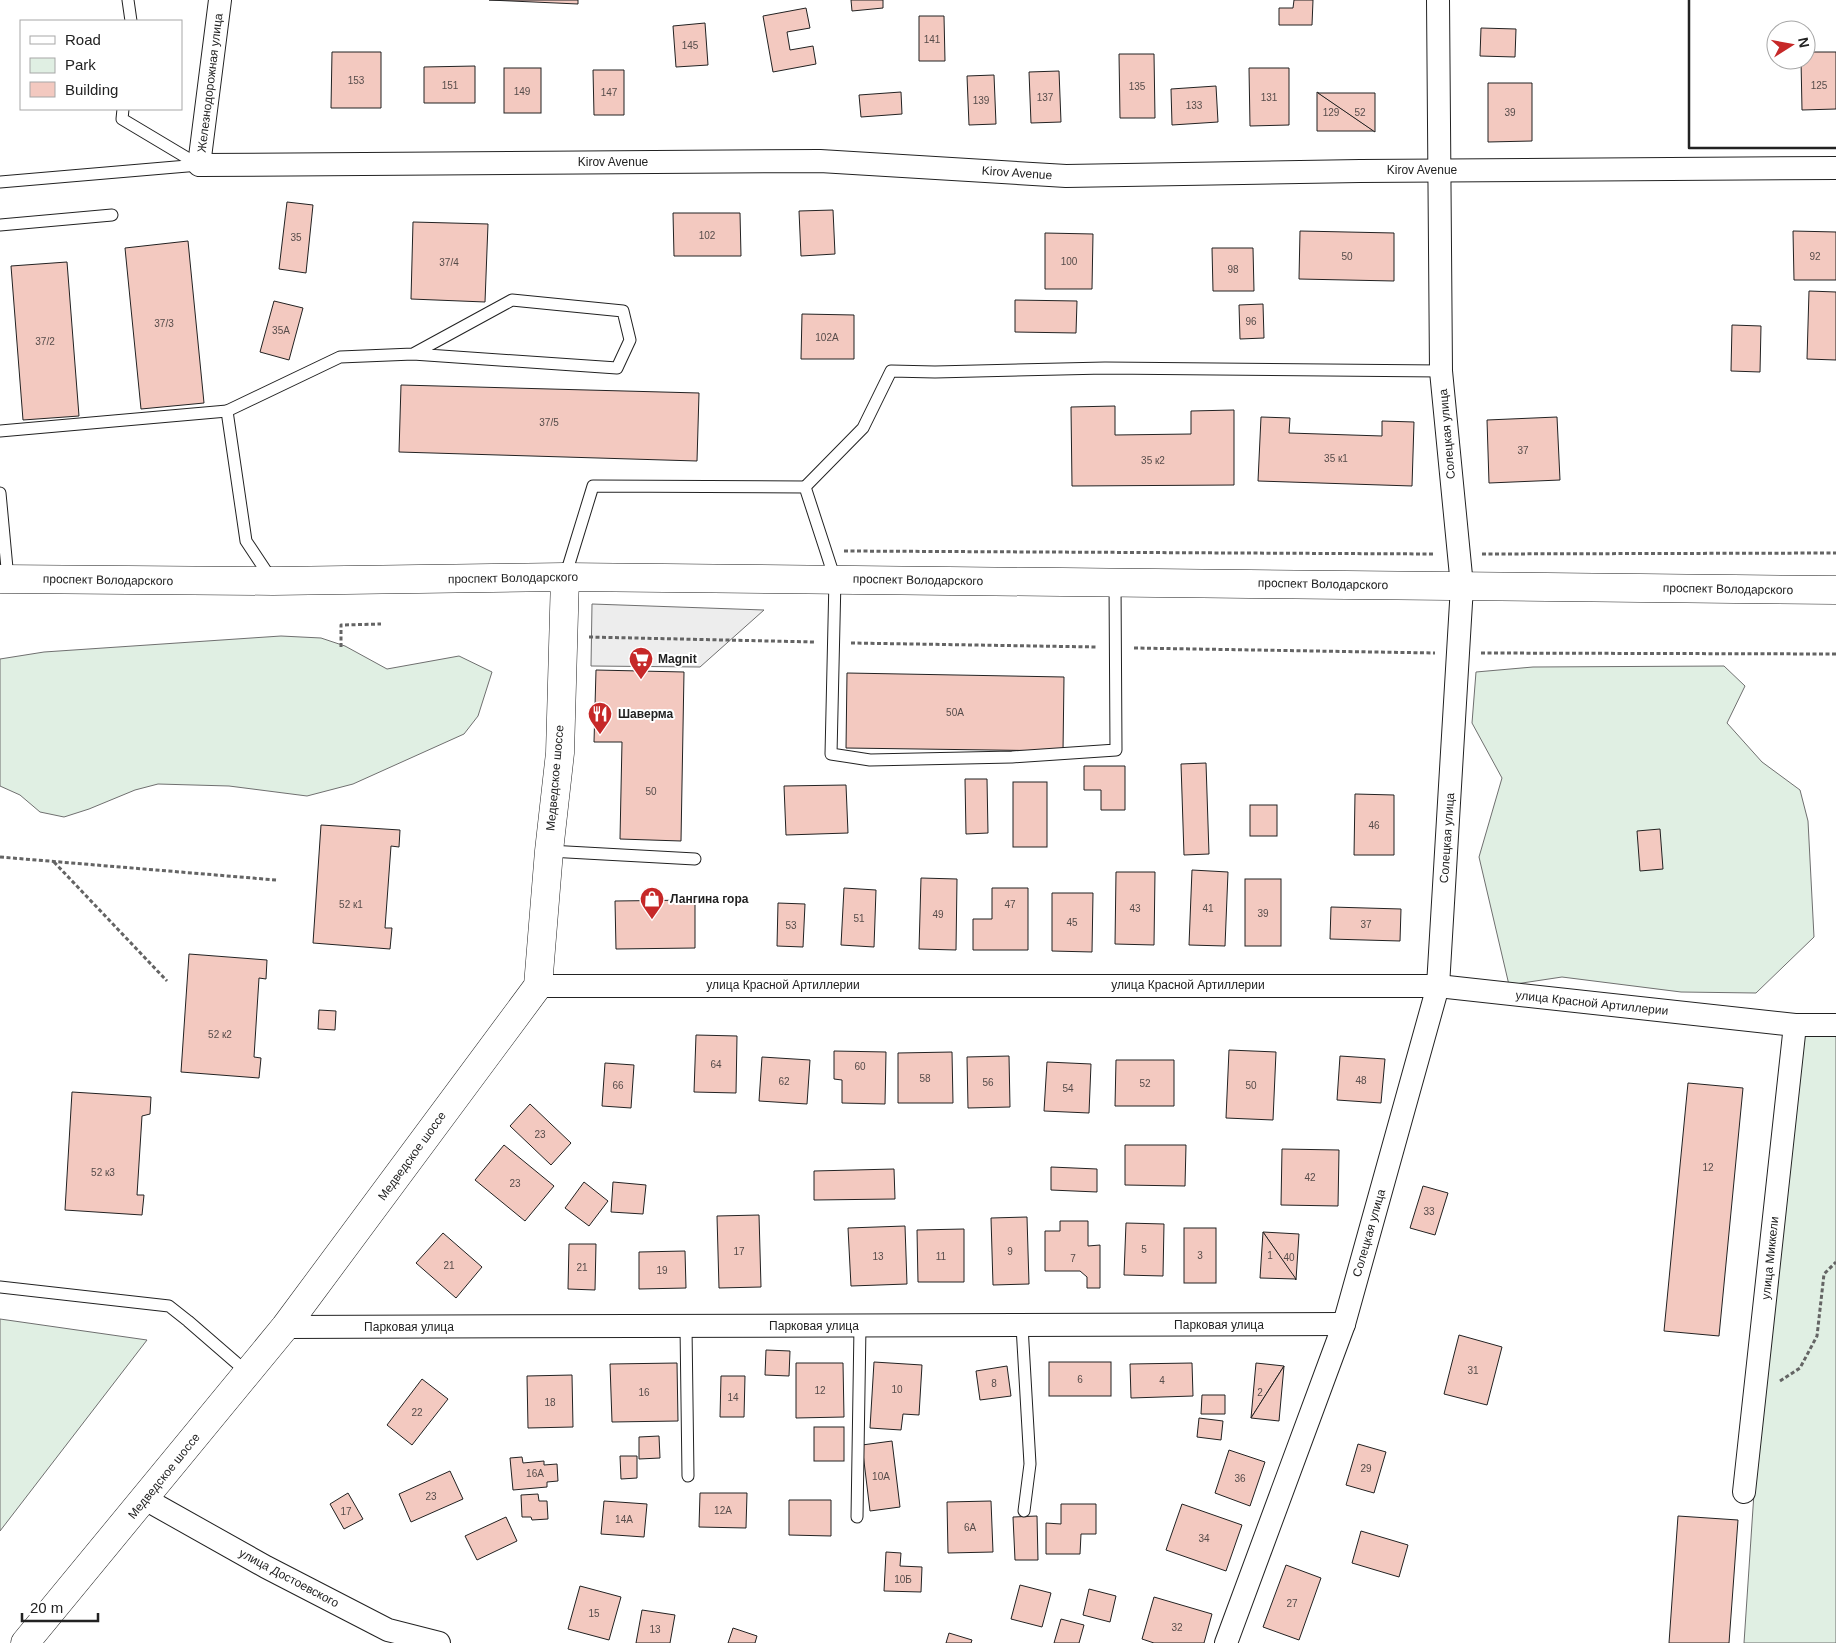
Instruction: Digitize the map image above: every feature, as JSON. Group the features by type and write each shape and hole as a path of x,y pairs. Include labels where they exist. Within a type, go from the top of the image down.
{"main road":[{"name":"проспект Володарского","path":"4,579 273,581 565,577 1836,590"},
{"name":"Медведское шоссе","path":"25,1643 285,1326 538,986 548,851 560,753 565,577"}],"street":[{"name":"Железнодорожная улица","path":"199,165 220,0"},
{"name":"Солецкая улица","path":"1226,1643 1344,1324 1438,986 1462,586 1441,371 1438,0"},
{"name":"Kirov Avenue","path":"199,165 820,161 1066,176 1440,170 1836,168"},
{"name":"улица Красной Артиллерии","path":"538,986 1438,986 1795,1025 1836,1025"},
{"name":"улица Миккели","path":"1744,1492 1795,1025"},
{"name":"Парковая улица","path":"285,1326 1344,1324"},
{"name":"улица Достоевского","path":"144,1499 391,1636 438,1643"}],"lane":[{"path":"128,0 131,20"},
{"path":"123,110 122,119 199,165"},
{"path":"0,182 199,165"},
{"path":"0,225 112,215"},
{"path":"0,431 227,411 340,358 413,354 616,368 630,340 623,311 512,300 413,354"},
{"path":"565,577 593,486 805,487 863,428 890,372 1105,368 1441,371"},
{"path":"227,411 246,541 273,581"},
{"path":"805,487 835,579 831,754 870,760 1012,757 1116,750 1115,582"},
{"path":"0,493 4,579"},
{"path":"548,851 695,859"},
{"path":"0,1287 169,1306 248,1373"},
{"path":"686,1326 688,1476"},
{"path":"856,1517 860,1326"},
{"path":"1022,1326 1030,1464 1024,1512"}],"path":[{"path":"825,551 1459,554 1836,553"},
{"path":"341,647 342,625 381,624"},
{"path":"580,637 1458,654 1836,654"},
{"path":"0,857 276,880"},
{"path":"54,862 168,981"},
{"path":"1755,1398 1800,1368 1817,1336 1824,1274 1836,1262"}],"green space":[{"path":"281,636 321,638 345,646 387,669 459,656 492,672 478,716 464,734 353,784 307,796 229,786 158,784 135,790 64,817 40,812 20,795 0,786 0,659 44,652"},
{"path":"1724,666 1745,686 1727,723 1762,762 1800,790 1808,821 1814,937 1756,993 1681,992 1562,977 1509,985 1479,857 1502,778 1472,723 1476,672 1533,667"},
{"path":"1836,1032 1836,1643 1744,1643 1754,1493 1802,1033"},
{"path":"0,1319 147,1340 0,1531"}],"shaded area":[{"path":"592,604 764,610 700,667 591,666"}],"building":[{"path":"489,0 578,0 578,4"},
{"path":"851,0 883,0 883,8 852,11"},
{"path":"1294,0 1313,0 1312,25 1279,25 1279,8 1293,8"},
{"path":"806,8 810,28 787,32 790,50 813,46 816,64 773,72 763,16"},
{"path":"919,16 944,16 945,61 919,61"},
{"path":"705,23 708,65 676,67 673,26"},
{"path":"1481,28 1516,29 1515,57 1480,56"},
{"path":"332,52 381,52 381,108 331,108"},
{"path":"1816,52 1836,52 1836,109 1802,110 1801,70 1816,70"},
{"path":"1119,54 1154,54 1155,118 1120,118"},
{"path":"475,66 475,103 424,103 424,67"},
{"path":"504,68 541,68 541,113 504,113"},
{"path":"1249,68 1289,68 1289,125 1250,126"},
{"path":"593,70 624,70 624,115 594,115"},
{"path":"1059,71 1061,122 1031,123 1029,72"},
{"path":"994,75 996,124 969,125 967,76"},
{"path":"1488,83 1532,83 1532,141 1488,142"},
{"path":"1216,86 1218,122 1172,125 1171,89"},
{"path":"901,92 902,114 861,117 859,95"},
{"path":"1317,92 1374,131 1317,131"},
{"path":"1318,93 1375,93 1375,132"},
{"path":"287,202 313,205 306,273 279,269"},
{"path":"833,210 835,254 801,256 799,211"},
{"path":"673,213 740,213 741,256 674,256"},
{"path":"413,222 488,224 485,302 411,299"},
{"path":"1300,231 1394,233 1394,281 1299,279"},
{"path":"1793,231 1836,232 1836,280 1794,280"},
{"path":"1045,233 1093,234 1092,289 1045,289"},
{"path":"188,241 204,403 141,409 125,248"},
{"path":"1212,248 1253,248 1254,291 1213,291"},
{"path":"67,262 79,416 23,420 11,266"},
{"path":"1809,291 1836,292 1836,360 1807,359"},
{"path":"1015,300 1077,301 1076,333 1015,332"},
{"path":"274,301 303,308 289,360 260,352"},
{"path":"1263,304 1264,338 1240,339 1239,305"},
{"path":"802,314 854,315 854,359 801,359"},
{"path":"1732,325 1761,326 1760,372 1731,371"},
{"path":"401,385 699,393 697,461 399,452"},
{"path":"1115,406 1115,435 1191,434 1191,411 1234,410 1234,485 1072,486 1071,407"},
{"path":"1261,417 1290,418 1289,433 1382,436 1382,421 1414,422 1412,486 1258,481"},
{"path":"1557,417 1560,480 1489,483 1487,420"},
{"path":"596,670 684,672 681,841 620,839 622,742 594,742"},
{"path":"847,673 1064,677 1063,751 846,748"},
{"path":"1206,763 1209,854 1184,855 1181,764"},
{"path":"1084,766 1125,766 1125,810 1101,810 1101,790 1084,790"},
{"path":"965,779 987,779 988,833 966,834"},
{"path":"1013,782 1047,782 1047,847 1013,847"},
{"path":"846,785 848,833 786,835 784,786"},
{"path":"1355,794 1394,795 1394,855 1354,855"},
{"path":"1250,805 1277,805 1277,836 1250,836"},
{"path":"321,825 400,830 399,847 391,846 385,928 392,928 390,949 313,943"},
{"path":"1660,829 1663,869 1640,871 1637,831"},
{"path":"1192,870 1228,872 1225,946 1189,945"},
{"path":"1116,872 1155,872 1154,945 1115,944"},
{"path":"921,878 957,879 956,950 919,949"},
{"path":"1245,879 1281,879 1281,946 1245,946"},
{"path":"844,888 876,890 874,947 841,945"},
{"path":"992,888 1028,888 1028,950 973,950 973,919 992,919"},
{"path":"1052,893 1093,893 1092,952 1052,951"},
{"path":"695,900 695,948 616,949 615,901"},
{"path":"778,903 805,904 803,947 777,946"},
{"path":"1331,907 1401,909 1400,941 1330,939"},
{"path":"189,954 267,960 266,979 259,978 254,1057 261,1058 259,1078 181,1072"},
{"path":"319,1010 336,1011 335,1030 318,1029"},
{"path":"696,1035 737,1036 736,1093 694,1092"},
{"path":"1229,1050 1276,1052 1273,1120 1226,1118"},
{"path":"834,1051 886,1052 885,1104 842,1103 842,1080 834,1079"},
{"path":"952,1052 953,1103 898,1103 898,1053"},
{"path":"1009,1056 1010,1107 968,1108 967,1057"},
{"path":"1340,1056 1385,1059 1381,1103 1337,1100"},
{"path":"762,1057 810,1060 807,1104 759,1101"},
{"path":"1116,1060 1174,1060 1174,1106 1115,1106"},
{"path":"1047,1062 1091,1064 1089,1113 1044,1111"},
{"path":"605,1063 634,1065 631,1108 602,1106"},
{"path":"1688,1083 1743,1088 1719,1336 1664,1331"},
{"path":"72,1092 151,1097 150,1114 142,1116 137,1195 144,1195 142,1215 65,1210"},
{"path":"530,1104 571,1143 551,1165 510,1126"},
{"path":"504,1145 554,1186 525,1221 475,1180"},
{"path":"1125,1145 1186,1145 1185,1186 1125,1185"},
{"path":"1282,1149 1339,1150 1338,1206 1281,1205"},
{"path":"1051,1167 1097,1169 1097,1192 1051,1190"},
{"path":"894,1169 895,1199 814,1200 814,1171"},
{"path":"584,1182 608,1201 589,1226 565,1208"},
{"path":"613,1182 646,1185 643,1214 611,1212"},
{"path":"1423,1186 1448,1193 1435,1235 1410,1228"},
{"path":"759,1215 761,1287 719,1288 717,1216"},
{"path":"1027,1217 1029,1284 993,1285 991,1218"},
{"path":"1060,1221 1088,1221 1088,1246 1100,1245 1100,1288 1087,1288 1087,1277 1080,1271 1045,1271 1045,1231 1060,1231"},
{"path":"1126,1223 1164,1224 1163,1276 1124,1275"},
{"path":"905,1226 907,1284 851,1286 848,1228"},
{"path":"1184,1228 1216,1228 1216,1283 1184,1283"},
{"path":"964,1229 964,1282 918,1282 917,1230"},
{"path":"1263,1232 1299,1234 1296,1280"},
{"path":"1263,1232 1296,1279 1260,1278"},
{"path":"443,1233 482,1267 456,1298 416,1263"},
{"path":"569,1244 596,1244 595,1290 568,1289"},
{"path":"685,1251 686,1288 639,1289 639,1252"},
{"path":"1459,1335 1502,1347 1487,1405 1444,1394"},
{"path":"766,1350 790,1351 789,1376 765,1375"},
{"path":"874,1362 922,1365 919,1415 903,1414 901,1430 870,1428"},
{"path":"1049,1362 1111,1362 1111,1396 1049,1396"},
{"path":"677,1363 678,1421 612,1422 610,1364"},
{"path":"796,1363 843,1363 844,1417 796,1418"},
{"path":"1192,1363 1193,1396 1131,1398 1130,1364"},
{"path":"1256,1363 1284,1366 1251,1418"},
{"path":"1007,1366 1011,1396 980,1400 976,1371"},
{"path":"1284,1366 1279,1421 1251,1418"},
{"path":"572,1375 573,1427 528,1428 527,1376"},
{"path":"721,1376 745,1376 744,1417 720,1417"},
{"path":"422,1379 448,1399 412,1445 387,1425"},
{"path":"1202,1395 1225,1395 1225,1414 1201,1414"},
{"path":"1199,1418 1223,1421 1221,1440 1197,1437"},
{"path":"814,1427 844,1427 844,1461 814,1461"},
{"path":"659,1436 660,1458 639,1459 639,1437"},
{"path":"892,1441 900,1507 870,1511 862,1445"},
{"path":"1358,1444 1386,1452 1374,1493 1346,1485"},
{"path":"1229,1450 1265,1462 1250,1506 1215,1493"},
{"path":"620,1456 637,1456 637,1478 621,1479"},
{"path":"522,1457 523,1463 544,1461 544,1465 557,1464 558,1481 547,1482 547,1487 513,1490 510,1458"},
{"path":"450,1471 463,1499 411,1522 399,1494"},
{"path":"348,1493 363,1519 344,1529 330,1504"},
{"path":"700,1493 747,1493 746,1528 699,1527"},
{"path":"538,1494 539,1501 547,1501 548,1519 532,1520 531,1517 522,1517 521,1495"},
{"path":"789,1500 831,1500 831,1536 789,1535"},
{"path":"604,1501 647,1504 644,1537 601,1534"},
{"path":"991,1501 993,1552 948,1553 947,1502"},
{"path":"1061,1504 1096,1504 1096,1534 1081,1534 1080,1554 1046,1554 1046,1523 1061,1524"},
{"path":"1182,1504 1242,1525 1226,1571 1166,1550"},
{"path":"1037,1516 1038,1560 1015,1560 1013,1517"},
{"path":"1678,1516 1738,1520 1729,1643 1669,1643"},
{"path":"506,1517 517,1541 477,1560 465,1536"},
{"path":"1361,1531 1408,1545 1399,1577 1352,1563"},
{"path":"886,1552 901,1553 900,1566 922,1567 921,1592 884,1591"},
{"path":"1286,1565 1321,1578 1299,1640 1263,1627"},
{"path":"1020,1585 1051,1593 1042,1627 1011,1619"},
{"path":"580,1586 621,1597 609,1640 568,1629"},
{"path":"1089,1589 1116,1596 1110,1622 1083,1615"},
{"path":"1154,1597 1212,1614 1204,1643 1154,1643 1142,1639"},
{"path":"642,1610 675,1615 670,1643 636,1643"},
{"path":"1061,1619 1084,1625 1079,1643 1054,1643"},
{"path":"733,1628 757,1636 755,1643 728,1643"},
{"path":"949,1633 972,1640 971,1643 946,1643"}],"wall":[{"path":"1689,0 1689,148 1836,148"}],"place":[{"name":"Magnit","path":"641,680"},
{"name":"Шаверма","path":"600,735"},
{"name":"Лангина гора","path":"652,920"}]}
